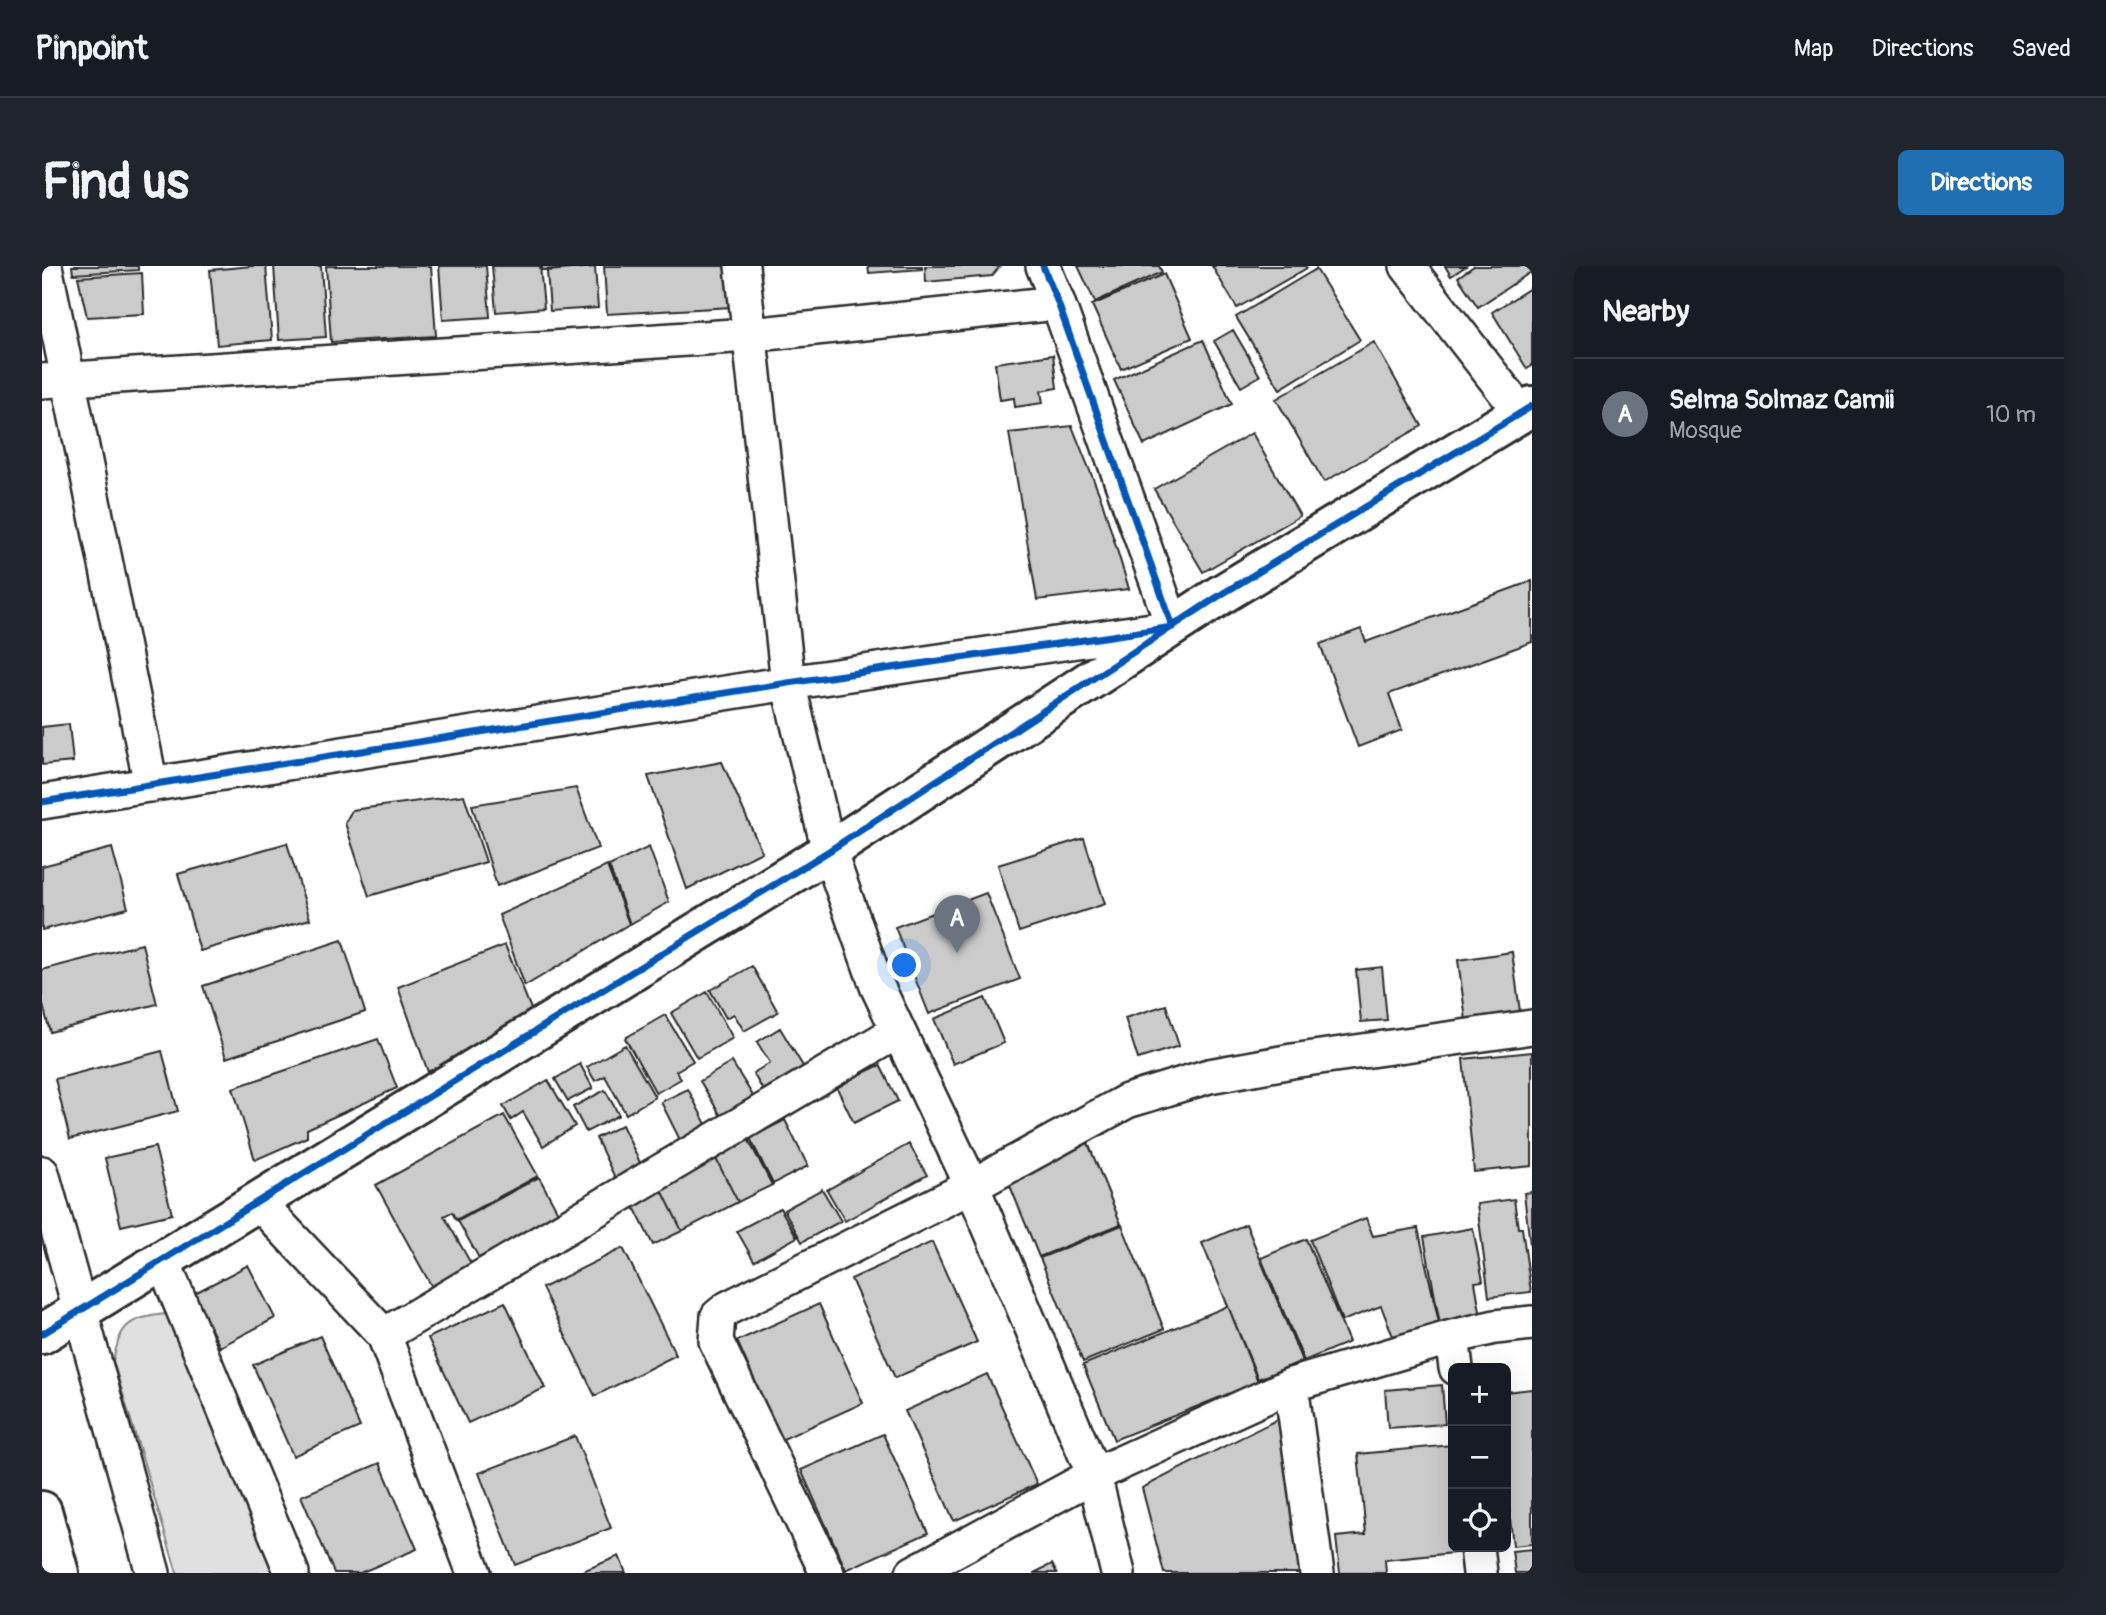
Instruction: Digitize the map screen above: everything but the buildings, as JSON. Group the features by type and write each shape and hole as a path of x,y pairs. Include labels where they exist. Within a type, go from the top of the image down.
{"main road":[{"path":"42,1334 829,850 1222,594 1526,409"},
{"path":"42,1511 59,1573"}],"street":[{"path":"45,266 55,380 151,785"},
{"path":"742,266 788,683 829,850 877,986 972,1186 1094,1475 1118,1573"},
{"path":"42,802 788,683 1173,627 1059,303 1043,266"},
{"path":"1407,266 1526,409"},
{"path":"55,380 749,335 1059,303"},
{"path":"827,1573 716,1340 718,1316 728,1308 972,1186 1128,1101 1209,1076 1292,1061 1532,1027"},
{"path":"384,1335 898,1031"},
{"path":"42,1173 153,1573"},
{"path":"258,1202 384,1335 474,1573"},
{"path":"163,1261 292,1573"},
{"path":"913,1573 1094,1475 1291,1385 1454,1353 1496,1327 1532,1323"},
{"path":"1291,1385 1317,1573"},
{"path":"1478,1552 1480,1573"}],"shaded area":[{"path":"165,1314 172,1317 276,1573 177,1573 113,1361 119,1339 128,1326 142,1318"}],"cycle path":[{"path":"42,802 788,683 1173,627 1043,266"},
{"path":"42,1334 829,851 1222,594 1532,406"}],"place":[{"name":"Selma Solmaz Camii","path":"957,953"}]}
